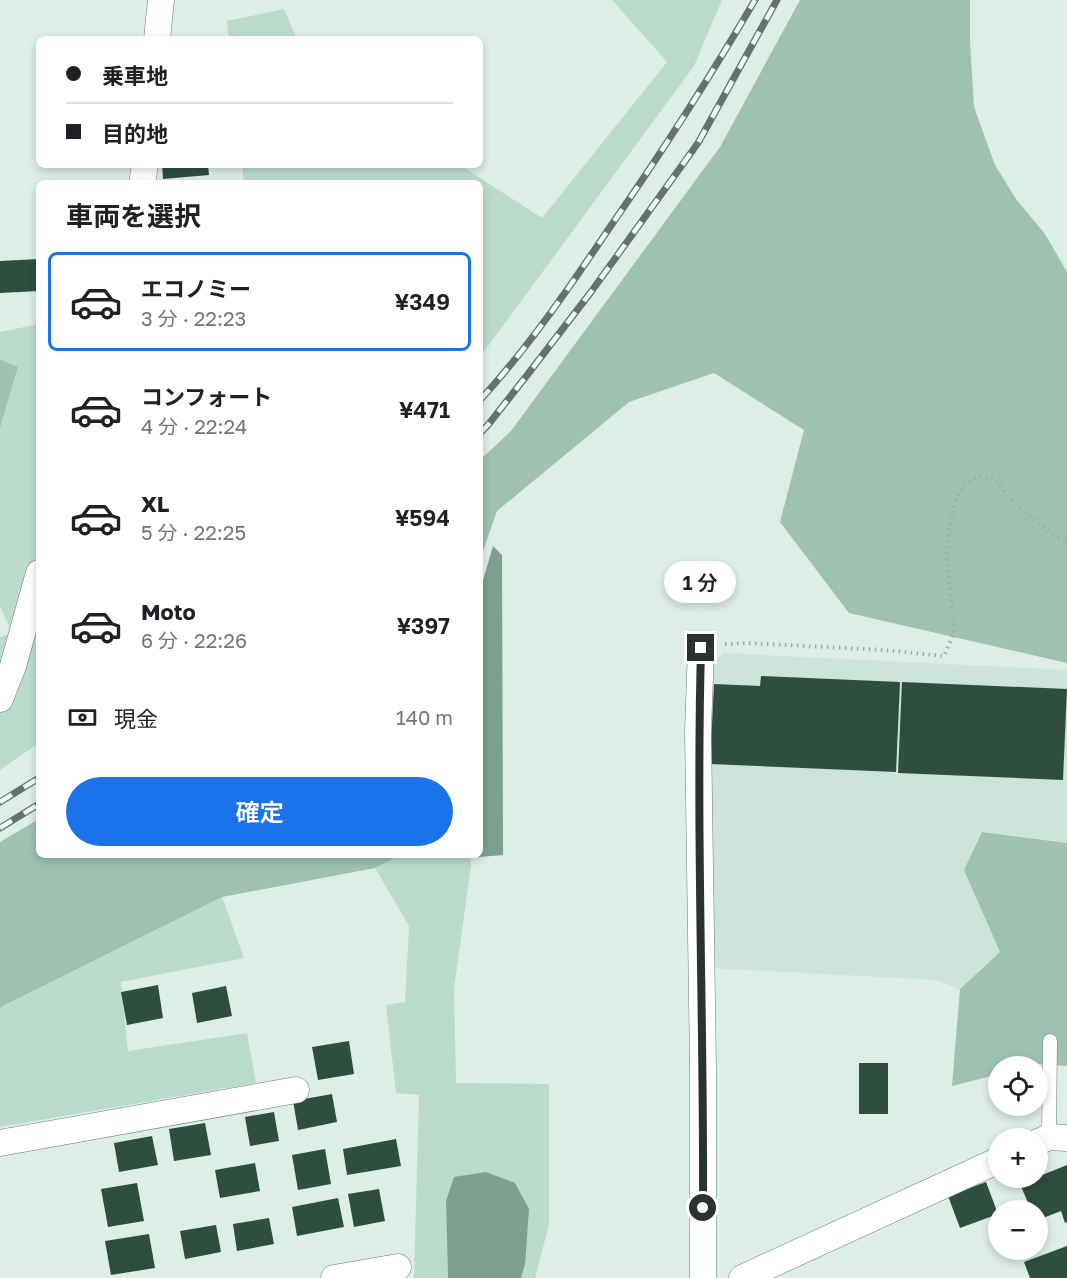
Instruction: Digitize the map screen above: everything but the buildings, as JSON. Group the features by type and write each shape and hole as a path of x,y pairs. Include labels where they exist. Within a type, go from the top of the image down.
{"street":[{"path":"157,36 160,0"},
{"path":"0,699 13,666 36,584"},
{"path":"701,648 698,731 703,1069 703,1278"},
{"path":"0,1143 296,1090"},
{"path":"742,1278 988,1165"},
{"path":"334,1278 398,1267"}],"lane":[{"path":"1050,1041 1051,1139"}],"path":[{"path":"701,648 714,644 747,642 944,656 954,633 946,550 954,503 963,487 979,476 995,479 1010,499 1053,535 1067,541"}],"shaded area":[{"path":"612,0 722,0 694,66 483,353 483,180 244,180 242,168 465,168 542,218 667,62"},
{"path":"800,0 970,0 974,107 995,165 1016,199 1045,234 1067,272 1067,663 849,613 780,522 804,430 714,373 629,402 497,511 483,551 483,457 511,431 720,147"},
{"path":"284,9 296,36 229,36 227,21"},
{"path":"36,325 36,745 0,770 0,637 12,633 0,606 0,428 18,367 0,359 0,332"},
{"path":"0,359 18,367 0,428"},
{"path":"493,546 502,555 503,855 483,857 483,581"},
{"path":"723,653 1067,670 1067,843 982,832 964,870 1000,952 960,989 936,980 709,968 707,673"},
{"path":"36,821 36,858 395,858 375,868 222,897 0,1009 0,842"},
{"path":"982,832 1067,843 1067,1066 1048,1065 1048,1056 988,1056 988,1077 952,1086 960,989 1000,952 964,870"},
{"path":"395,858 470,858 454,989 456,1083 549,1084 549,1225 535,1278 521,1278 525,1264 446,1201 448,1278 414,1278 419,1095 396,1093 386,1005 405,1002 409,926 375,868"},
{"path":"222,897 244,958 121,982 128,1051 247,1033 256,1083 0,1127 0,1009"},
{"path":"486,1172 515,1183 529,1209 525,1264 521,1278 448,1278 446,1201 454,1177"}],"railway":[{"path":"483,397 531,339 578,274 684,116 755,0"},
{"path":"483,430 591,292 698,143 777,0"},
{"path":"0,802 36,780"},
{"path":"0,828 36,806"}],"route":[{"path":"701,648 698,731 703,1208"}]}
